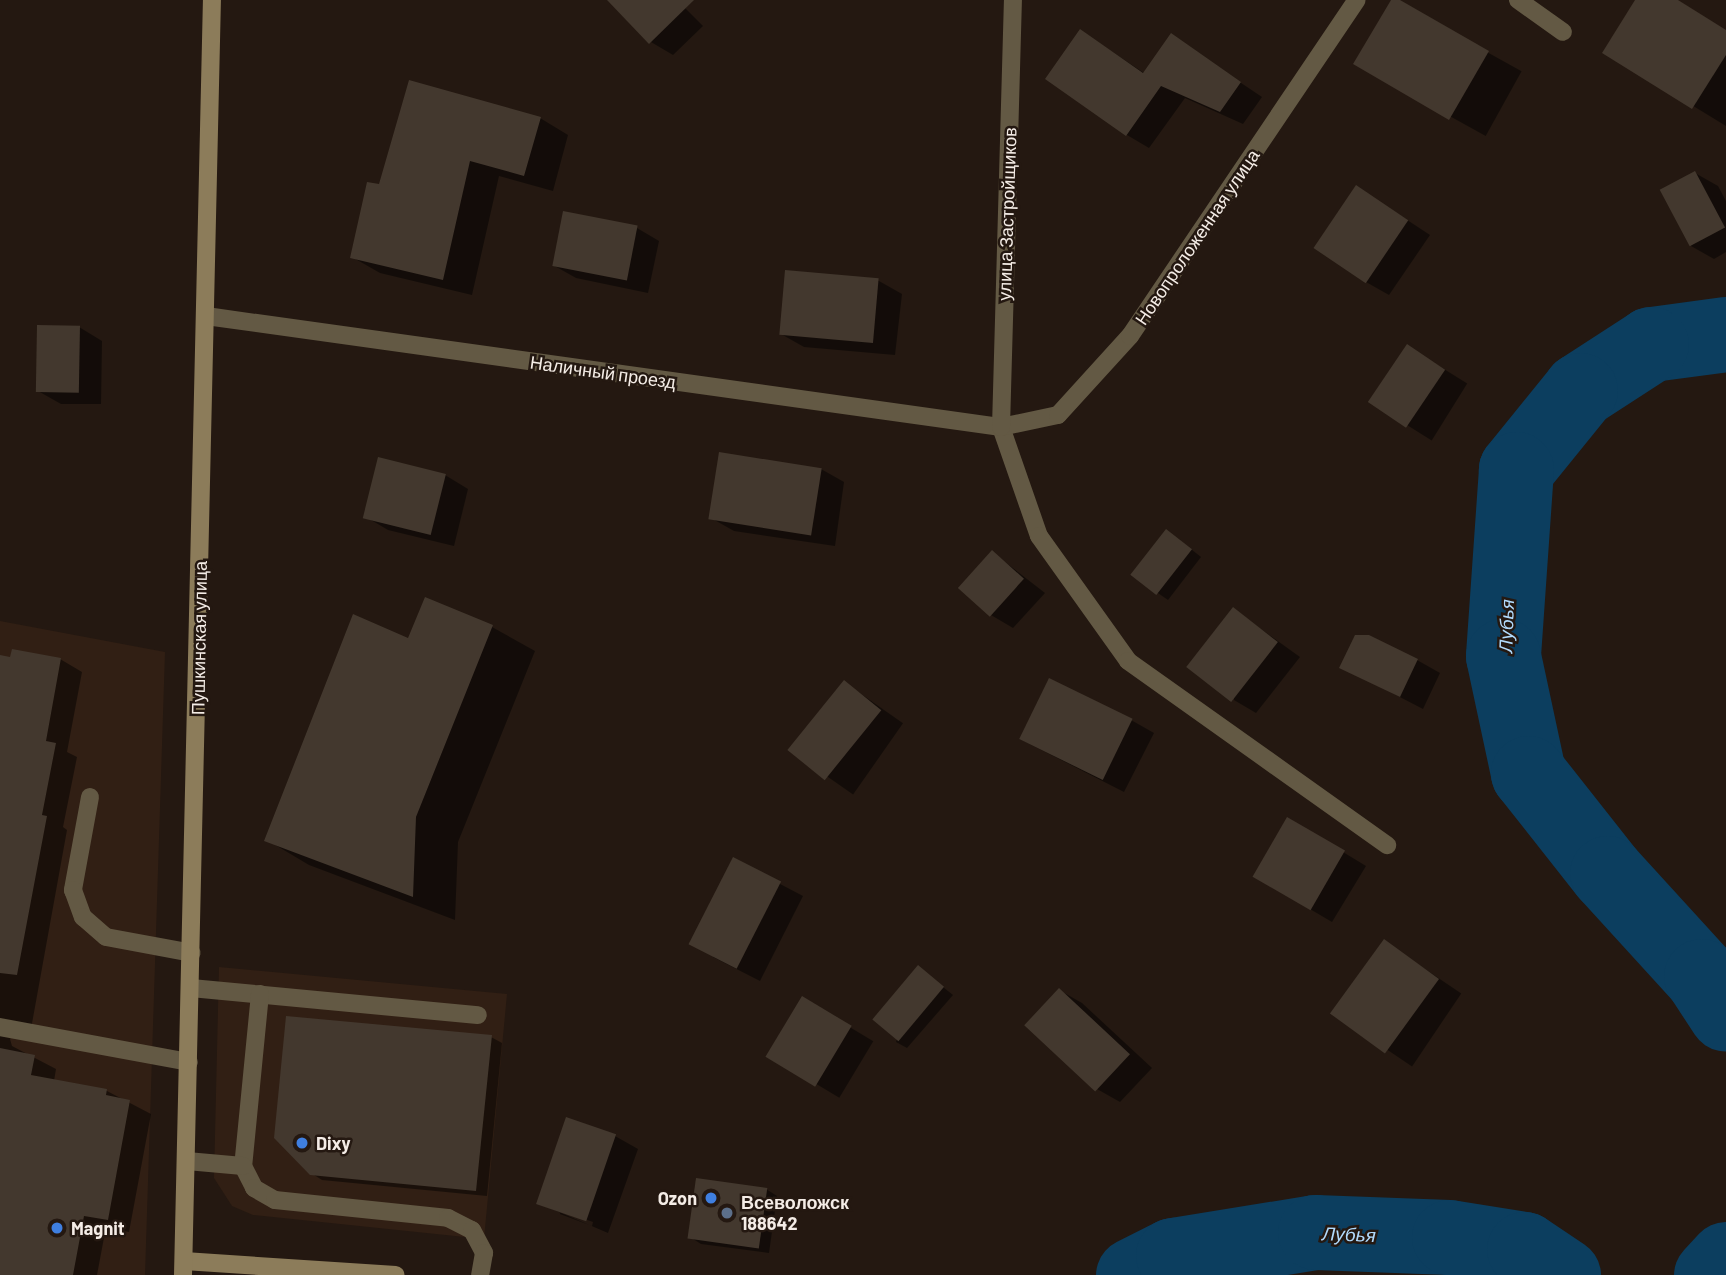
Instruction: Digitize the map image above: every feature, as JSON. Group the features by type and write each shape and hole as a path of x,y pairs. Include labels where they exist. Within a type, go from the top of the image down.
{"street":[{"name":"Пушкинская улица","path":"184,1268 212,0"},
{"name":"улица Застройщиков","path":"1001,427 1013,0"},
{"name":"Новопроложенная улица","path":"1001,427 1058,415 1130,335 1357,0"},
{"path":"1518,0 1563,32"},
{"name":"Наличный проезд","path":"206,316 1001,427"},
{"path":"1001,427 1039,536 1128,661 1387,845"},
{"path":"90,797 73,890 83,917 106,937 192,953"},
{"path":"191,988 478,1015"},
{"path":"260,995 243,1166 254,1188 275,1200 448,1218 472,1230 484,1253 480,1275"},
{"path":"0,1027 189,1062"},
{"path":"187,1161 243,1166"},
{"path":"184,1268 396,1275"}],"shaded area":[{"path":"0,621 165,652 145,1275 0,1275"},
{"path":"219,967 507,994 484,1239 253,1215 232,1206 214,1178"}],"building":[{"path":"607,0 694,0 649,44"},
{"path":"1391,0 1400,0 1489,51 1449,120 1353,64"},
{"path":"1635,0 1678,0 1726,30 1726,55 1692,109 1602,53"},
{"path":"1080,29 1143,73 1171,33 1241,82 1220,112 1161,86 1126,136 1045,79"},
{"path":"409,80 541,117 524,176 470,161 443,280 350,258 367,182 379,184"},
{"path":"1695,171 1725,228 1690,246 1660,190"},
{"path":"1356,185 1408,220 1366,283 1314,248"},
{"path":"563,211 638,226 627,280 552,266"},
{"path":"785,270 879,278 873,343 779,335"},
{"path":"37,325 80,326 79,393 36,392"},
{"path":"1407,344 1445,370 1406,428 1368,402"},
{"path":"719,452 822,468 811,535 708,519"},
{"path":"378,457 446,474 431,535 363,518"},
{"path":"1166,529 1192,549 1156,595 1130,575"},
{"path":"992,550 1024,579 990,617 958,588"},
{"path":"425,597 493,625 416,817 413,897 264,841 353,614 408,638"},
{"path":"1233,607 1278,642 1231,702 1186,667"},
{"path":"1355,635 1369,635 1418,659 1400,697 1339,668"},
{"path":"12,649 61,658 46,741 56,743 42,815 47,816 17,975 0,973 0,655 10,657"},
{"path":"1049,678 1133,719 1103,780 1019,739"},
{"path":"844,680 881,710 825,780 787,750"},
{"path":"1287,817 1345,850 1311,910 1252,877"},
{"path":"733,857 781,882 737,969 689,944"},
{"path":"1384,939 1439,979 1385,1053 1330,1013"},
{"path":"918,965 944,987 898,1041 872,1019"},
{"path":"1059,988 1130,1054 1095,1091 1024,1025"},
{"path":"802,996 852,1026 815,1087 765,1057"},
{"path":"286,1016 492,1035 476,1191 310,1175 274,1138"},
{"path":"0,1048 35,1055 31,1075 107,1089 106,1095 130,1100 108,1220 84,1216 73,1275 0,1275"},
{"path":"566,1117 616,1134 586,1221 536,1204"},
{"name":"Всеволожск 188642","path":"696,1178 767,1188 759,1248 688,1238"}],"waterway":[{"name":"Лубья","path":"1726,334 1651,344 1580,390 1516,469 1503,656 1528,773 1607,873 1701,976 1726,1014"},
{"name":"Лубья","path":"1133,1275 1173,1255 1315,1232 1449,1237 1524,1249 1563,1275"},
{"name":"Лубья","path":"1711,1275 1726,1259"}],"place":[{"name":"Dixy","path":"302,1143"},
{"name":"Ozon","path":"711,1198"},
{"name":"Всеволожск 188642","path":"727,1213"},
{"name":"Magnit","path":"57,1228"}]}
